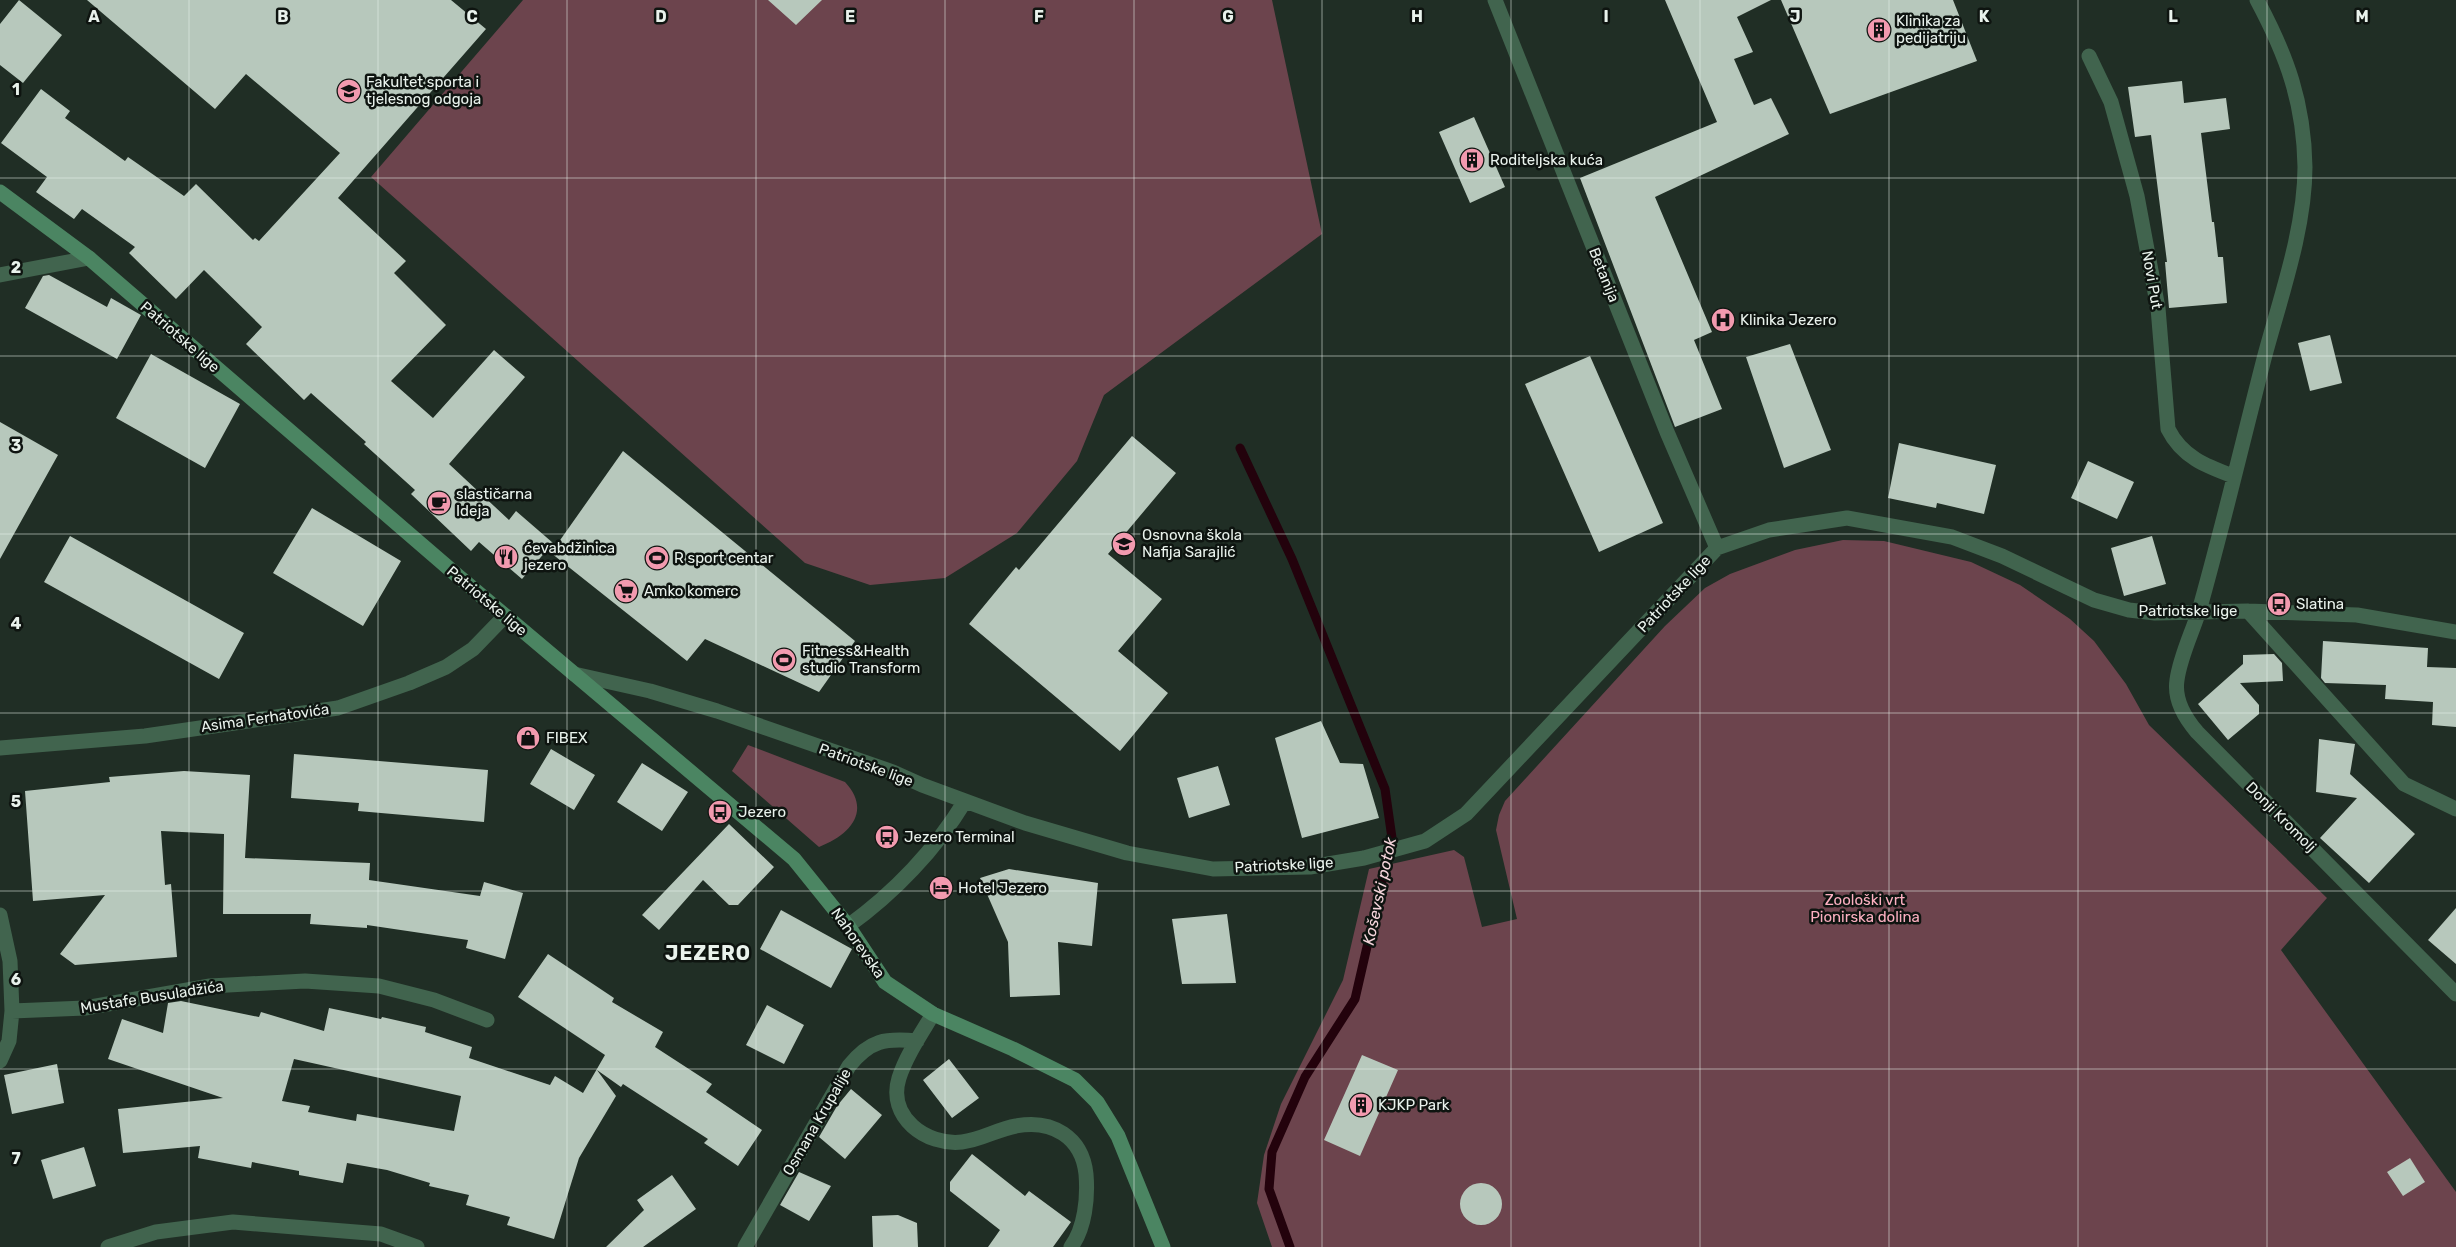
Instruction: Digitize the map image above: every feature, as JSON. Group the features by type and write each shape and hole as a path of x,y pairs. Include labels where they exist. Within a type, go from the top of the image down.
{"street":[{"name":"Betanija","path":"1494,0 1667,432 1717,548"},
{"name":"Donji Kromolj","path":"2256,0 2278,40 2299,101 2304,133 2305,170 2291,258 2199,611 2177,680 2177,696 2186,720 2456,994"},
{"name":"Novi Put","path":"2089,56 2111,102 2137,196 2158,308 2168,429 2175,442 2190,457 2233,476"},
{"name":"Patriotske lige","path":"0,192 89,258 574,674 650,691 717,711 858,762 893,772 1025,823 1127,853 1213,869 1310,867 1364,858 1411,843 1425,841 1466,814 1717,548 1769,530 1847,518 1952,537 2002,556 2094,600 2129,610 2155,613 2248,611 2357,616 2456,632"},
{"path":"0,275 89,258"},
{"path":"2248,611 2404,784 2456,809"},
{"name":"Asima Ferhatovića","path":"0,748 145,736 338,708 409,682 446,666 473,649 505,616"},
{"name":"Nahorevska","path":"574,674 794,859 848,926 885,982 933,1014 1013,1049 1075,1080 1097,1102 1118,1136 1163,1247"},
{"path":"848,926 872,909 931,848 951,824 965,801"},
{"path":"0,915 10,961 12,1011 9,1041 0,1061"},
{"name":"Mustafe Busuladžića","path":"12,1011 85,1008 210,986 304,981 379,986 434,1000 487,1020"},
{"path":"933,1014 917,1041 899,1079 898,1098 910,1126 920,1133 941,1141 962,1142 1015,1126 1040,1124 1063,1133 1075,1142 1083,1156 1086,1196 1084,1217 1078,1238 1071,1247"},
{"name":"Osmana Krupalije","path":"745,1247 849,1066 859,1053 874,1043 896,1039 917,1041"},
{"path":"108,1247 156,1232 234,1222 381,1234 417,1247"}],"green space":[{"path":"523,0 1272,0 1322,234 1104,395 1077,461 1017,533 945,578 870,585 805,563 371,177"},
{"name":"Zoološki vrt Pionirska dolina","path":"1843,540 1884,541 1971,562 2020,585 2070,619 2094,641 2126,684 2149,725 2327,898 2281,950 2456,1192 2456,1247 1272,1247 1257,1203 1264,1155 1281,1104 1343,980 1369,869 1454,850 1464,857 1482,927 1517,919 1496,830 1499,815 1505,801 1665,626 1705,588 1730,574 1795,550"},
{"path":"748,745 845,782 857,803 854,821 848,829 840,836 819,847 732,771"}],"building":[{"path":"19,0 62,35 23,83 0,65 0,24"},
{"path":"87,0 451,0 486,29 338,198 406,261 394,273 446,325 391,381 433,418 494,350 525,377 449,464 509,520 516,511 553,543 522,579 479,542 471,551 411,494 415,490 364,444 366,442 311,393 304,400 246,344 262,327 204,270 176,299 129,253 135,247 82,209 74,219 36,192 47,177 1,143 41,89 70,111 65,118 125,161 128,157 184,196 196,184 253,240 255,238 259,241 340,153 246,74 215,109"},
{"path":"768,0 822,0 796,25"},
{"path":"1665,0 1771,0 1737,17 1753,52 1734,59 1754,105 1771,98 1789,134 1655,197 1712,332 1694,340 1722,409 1675,427 1580,178 1717,122"},
{"name":"Klinika za pedijatriju","path":"1781,0 1953,0 1977,61 1830,114"},
{"path":"2182,81 2184,103 2226,98 2230,129 2201,133 2218,257 2223,257 2227,303 2169,308 2165,262 2167,262 2151,135 2135,137 2128,87"},
{"name":"Roditeljska kuća","path":"1474,117 1505,187 1470,203 1439,132"},
{"path":"49,275 107,307 111,298 141,315 117,359 25,308 43,276"},
{"path":"2330,335 2342,383 2310,391 2298,343"},
{"path":"1790,344 1831,450 1784,468 1746,357"},
{"path":"151,354 240,404 205,468 116,418"},
{"path":"1590,356 1663,523 1599,552 1525,384"},
{"path":"0,422 58,455 0,559"},
{"path":"1132,436 1176,473 1108,554 1162,599 1118,651 1168,693 1120,751 969,624 1016,567 1019,570"},
{"path":"1899,443 1996,465 1984,514 1937,503 1936,508 1888,498"},
{"name":"R sport centar","path":"623,451 855,641 819,692 705,639 687,661 551,553"},
{"path":"2088,461 2134,482 2117,519 2071,498"},
{"path":"312,508 401,561 363,626 273,573"},
{"path":"70,536 244,633 219,679 44,582"},
{"path":"2152,536 2166,584 2124,596 2111,548"},
{"path":"2323,641 2428,648 2427,667 2456,668 2456,727 2432,725 2433,702 2385,699 2386,685 2325,683 2321,678"},
{"path":"2274,654 2282,663 2283,681 2240,683 2259,705 2259,714 2228,740 2198,704 2243,664 2243,655"},
{"path":"1321,721 1340,763 1363,764 1379,818 1302,838 1275,738"},
{"path":"2319,739 2355,744 2350,774 2415,834 2369,883 2320,838 2357,798 2316,792"},
{"path":"551,749 595,775 574,810 530,784"},
{"path":"294,754 488,770 484,822 358,811 359,803 291,798"},
{"path":"642,763 688,792 662,831 617,802"},
{"path":"1218,766 1230,805 1189,818 1177,778"},
{"path":"184,771 250,775 245,858 370,863 369,880 480,896 484,882 523,893 505,959 466,948 468,940 367,925 367,928 310,924 311,914 223,914 224,834 161,831 165,885 171,884 177,957 75,965 60,954 105,895 33,901 25,791 110,782 109,777"},
{"path":"729,824 774,867 738,905 729,905 703,880 659,930 642,915"},
{"path":"1009,869 1098,883 1092,946 1058,942 1060,995 1010,997 1008,942 980,878"},
{"path":"2456,908 2456,964 2428,940"},
{"path":"781,910 852,949 831,988 760,949"},
{"path":"1227,914 1236,983 1182,984 1172,919"},
{"path":"548,954 614,998 612,1002 663,1032 655,1047 712,1084 706,1092 762,1130 738,1166 704,1143 708,1139 623,1084 621,1087 597,1070 616,1096 579,1158 554,1239 507,1225 510,1217 466,1205 469,1195 429,1186 430,1183 387,1170 347,1163 343,1183 299,1175 299,1171 252,1162 251,1168 198,1158 200,1146 123,1153 118,1109 223,1098 108,1059 122,1019 163,1033 168,1003 181,1001 259,1017 261,1012 324,1031 329,1008 426,1027 425,1032 472,1047 469,1058 550,1085 555,1076 583,1093 605,1055 518,997","holes":["294,1059 461,1096 454,1131 357,1114 356,1121 308,1112 310,1106 282,1101"]},
{"path":"767,1005 804,1025 784,1064 746,1045"},
{"name":"KJKP Park","path":"1362,1055 1398,1070 1360,1156 1324,1140"},
{"path":"949,1059 979,1098 952,1118 923,1080"},
{"path":"57,1064 64,1103 12,1114 4,1075"},
{"path":"851,1089 882,1115 845,1159 819,1137 837,1106"},
{"path":"84,1147 96,1186 53,1199 41,1160"},
{"path":"972,1154 1025,1196 1029,1191 1071,1222 1053,1247 988,1247 1000,1230 950,1191 950,1182"},
{"path":"2410,1158 2425,1182 2403,1196 2387,1172"},
{"path":"799,1172 831,1186 809,1221 780,1205"},
{"path":"672,1175 696,1209 643,1247 606,1247 644,1210 637,1200"},
{"path":"1481,1183 1496,1189 1502,1204 1496,1219 1481,1225 1466,1219 1460,1204 1466,1189"},
{"path":"898,1215 917,1223 918,1247 873,1247 872,1216"}],"waterway":[{"name":"Koševski potok","path":"1240,448 1292,559 1385,789 1392,838 1355,999 1305,1077 1272,1152 1269,1189 1290,1247"}],"place":[{"name":"Klinika za pedijatriju","path":"1879,30"},
{"name":"Fakultet sporta i tjelesnog odgoja","path":"349,91"},
{"name":"Roditeljska kuća","path":"1472,160"},
{"name":"Klinika Jezero","path":"1723,320"},
{"name":"slastičarna Ideja","path":"439,503"},
{"name":"Osnovna škola Nafija Sarajlić","path":"1124,544"},
{"name":"ćevabdžinica jezero","path":"506,557"},
{"name":"R sport centar","path":"657,558"},
{"name":"Amko komerc","path":"626,591"},
{"name":"Slatina","path":"2279,604"},
{"name":"Fitness&Health studio Transform","path":"784,660"},
{"name":"FIBEX","path":"528,738"},
{"name":"Jezero","path":"720,812"},
{"name":"Jezero Terminal","path":"887,837"},
{"name":"Hotel Jezero","path":"941,888"},
{"name":"KJKP Park","path":"1361,1105"}],"district":[{"name":"JEZERO","path":"708,953"}]}
